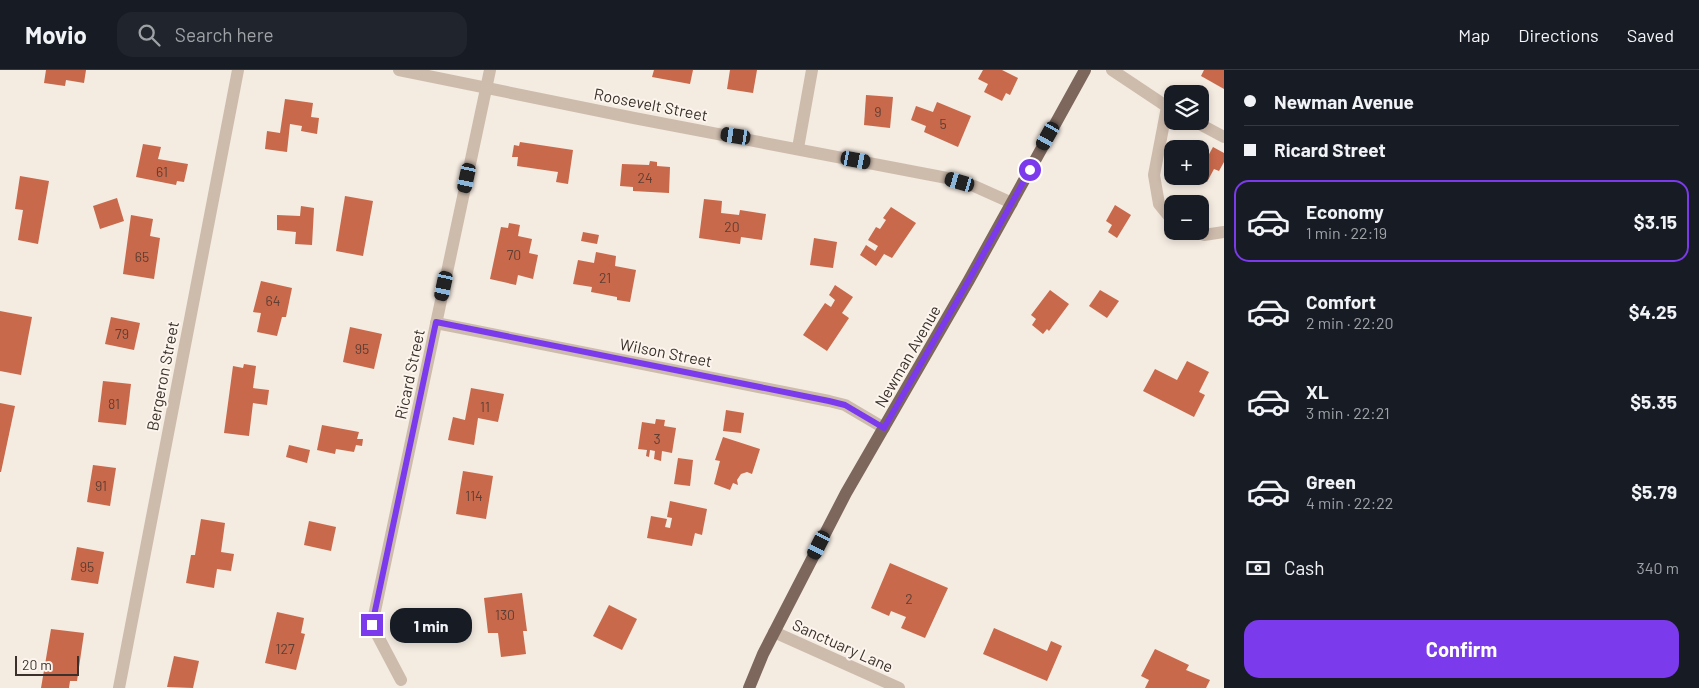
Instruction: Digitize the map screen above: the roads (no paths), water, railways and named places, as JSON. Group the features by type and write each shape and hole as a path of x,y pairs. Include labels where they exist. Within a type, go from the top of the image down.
{"main road":[{"name":"Newman Avenue","path":"748,688 774,632 846,493 1012,203 1085,70"}],"street":[{"name":"Bergeron Street","path":"119,688 238,70"},
{"name":"Roosevelt Street","path":"399,70 634,118 947,178 974,186 1012,203"},
{"name":"Ricard Street","path":"401,680 372,625 490,70"},
{"path":"798,148 812,70"},
{"path":"1112,70 1164,104"},
{"path":"1209,129 1224,137"},
{"path":"1164,210 1159,204 1154,175 1165,130"},
{"path":"1209,234 1224,232"},
{"name":"Wilson Street","path":"436,322 829,401 845,405 884,428"},
{"name":"Sanctuary Lane","path":"774,632 899,688"}]}
